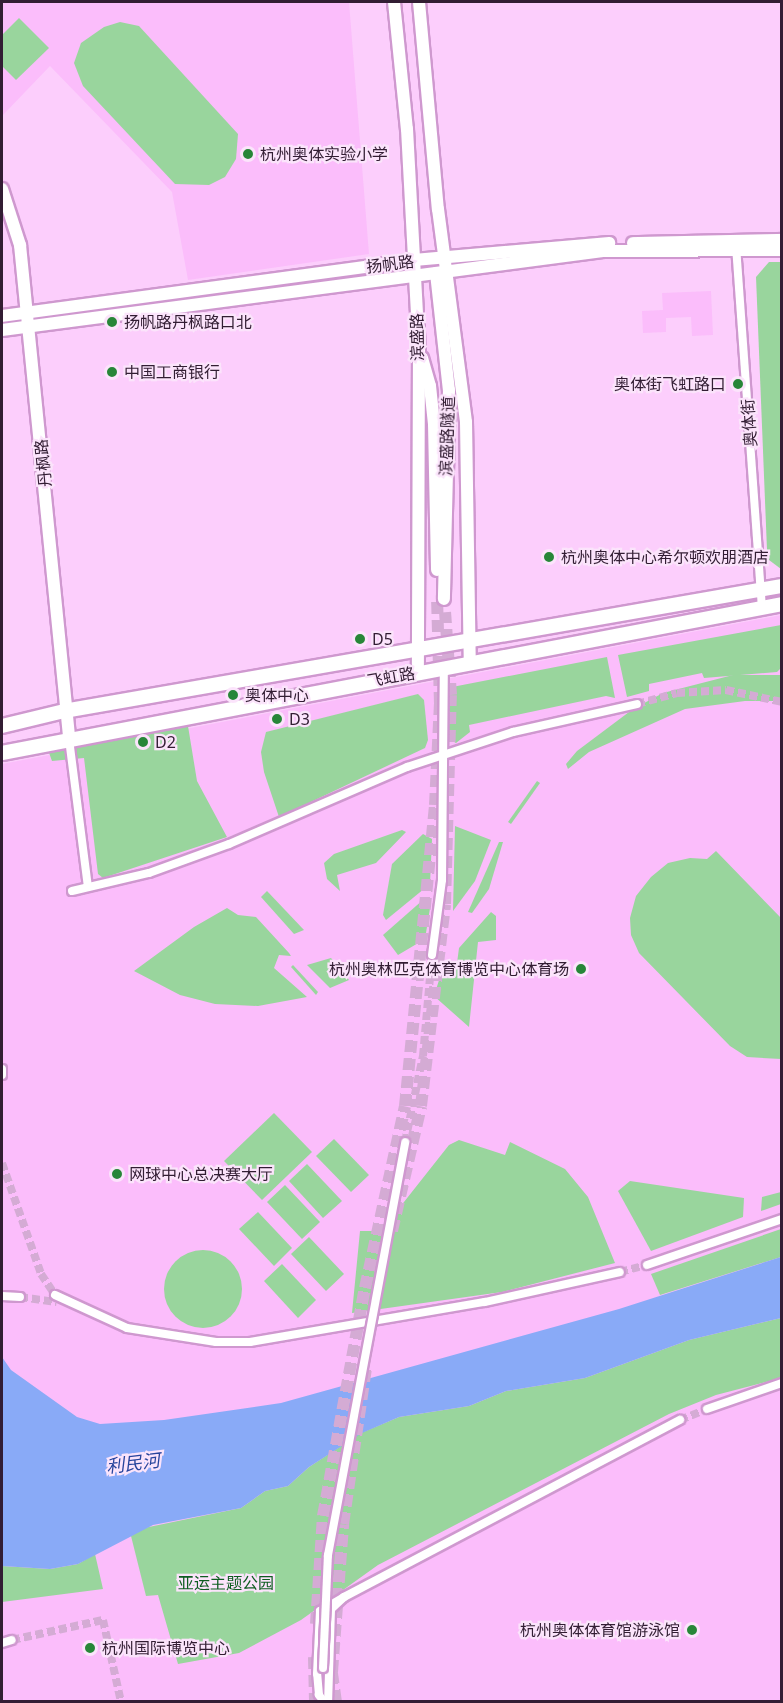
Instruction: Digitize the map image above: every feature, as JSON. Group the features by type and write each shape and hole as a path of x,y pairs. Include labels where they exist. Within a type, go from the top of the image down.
{"main road":[{"name":"滨盛路","path":"394,2 407,129 419,349 418,672"},
{"path":"419,2 438,209 447,258 441,272 466,422 470,664"},
{"name":"丹枫路","path":"2,189 20,245 64,711 69,739"},
{"name":"扬帆路","path":"2,316 414,260 593,244 736,245 782,240"},
{"path":"2,330 603,251 736,245 782,250"},
{"name":"滨盛路隧道","path":"419,349 430,386 434,424 441,598 449,390 441,272"},
{"name":"飞虹路","path":"2,726 64,711 471,642 782,586"},
{"name":"飞虹路","path":"2,753 782,604"}],"street":[{"name":"奥体街","path":"736,245 762,608"},
{"path":"432,955 442,880 444,668"},
{"path":"72,891 149,873 189,859 444,755 513,732 637,704"},
{"path":"69,739 88,887"},
{"path":"2,1069 2,1075"},
{"path":"323,1668 330,1544 405,1142"},
{"path":"647,1265 782,1219"},
{"path":"59,1300 127,1328 205,1340 250,1342 485,1302 620,1272"},
{"path":"2,1296 20,1297"},
{"path":"707,1408 782,1383"},
{"path":"326,1701 319,1695 317,1674 320,1611 680,1420"},
{"path":"326,1701 331,1609 344,1597"},
{"path":"2,1643 12,1640"}],"shaded area":[{"name":"杭州奥体实验小学","path":"2,2 349,2 369,254 188,280 172,192 50,66 2,116"},
{"path":"711,291 713,335 692,336 691,317 666,318 666,332 643,333 642,311 663,310 662,293"},
{"path":"781,615 781,1701 2,1701 2,764"}],"green space":[{"path":"19,18 49,48 16,80 2,66 2,35"},
{"path":"120,22 139,26 238,134 236,159 225,177 209,185 175,184 83,86 74,63 81,43 104,27"},
{"path":"769,262 782,262 781,569 769,560 767,550 756,277"},
{"path":"781,625 781,668 777,672 704,678 702,673 649,684 649,691 627,697 618,655"},
{"path":"607,657 615,698 606,696 469,725 470,732 456,743 447,738 447,688"},
{"path":"733,675 781,675 781,701 745,701 685,709 589,752 568,769 566,764 577,751 633,709 663,693"},
{"path":"418,694 424,700 428,740 425,748 279,817 264,772 261,752 266,732"},
{"path":"188,726 197,781 227,837 103,878 98,874 84,758 52,761 48,750"},
{"path":"537,781 540,783 511,824 508,822"},
{"path":"455,826 491,840 475,881 453,911"},
{"path":"402,830 406,832 376,863 337,875 340,891 327,879 324,863 334,854"},
{"path":"423,834 432,839 430,884 386,920 383,915 392,864"},
{"path":"499,842 503,842 489,889 472,913 468,912"},
{"path":"716,851 781,918 781,1059 747,1057 730,1046 639,953 631,935 630,918 636,896 651,877 668,863 690,858 707,859"},
{"path":"267,891 304,930 294,934 261,897"},
{"path":"424,899 431,902 425,939 398,955 383,935"},
{"path":"227,908 238,915 256,917 289,953 291,956 279,955 274,968 307,997 258,1006 215,1004 180,995 134,971 194,927"},
{"path":"491,912 496,916 496,940 478,942 469,1027 434,996 440,977 455,978 459,948"},
{"path":"331,958 349,980 330,988 307,965"},
{"path":"293,965 318,992 316,995 291,967"},
{"path":"274,1113 312,1152 262,1200 224,1161"},
{"path":"334,1139 369,1175 351,1192 316,1156"},
{"path":"459,1140 505,1155 510,1142 565,1169 588,1197 615,1263 502,1292 352,1313 360,1231 378,1231 385,1226 449,1145"},
{"path":"307,1164 342,1201 323,1218 289,1181"},
{"path":"630,1181 744,1198 743,1217 651,1251 618,1191"},
{"path":"285,1185 320,1222 302,1239 267,1202"},
{"path":"781,1192 781,1204 761,1211 762,1197"},
{"path":"258,1212 292,1248 274,1266 239,1229"},
{"path":"781,1229 781,1257 660,1295 651,1274"},
{"path":"309,1237 344,1274 326,1291 291,1254"},
{"path":"203,1250 218,1253 231,1261 239,1274 242,1289 239,1304 231,1317 218,1325 203,1328 188,1325 175,1317 167,1304 164,1289 167,1274 175,1261 188,1253"},
{"path":"282,1264 316,1300 298,1318 264,1281"},
{"name":"亚运主题公园","path":"781,1318 781,1378 716,1395 669,1414 378,1565 301,1620 239,1653 178,1664 158,1595 146,1596 131,1536 144,1528 241,1508 265,1491 288,1486 309,1467 361,1433 399,1417 469,1406 506,1391 585,1378 689,1340"},
{"path":"95,1554 103,1589 2,1602 2,1566 50,1569 78,1564"}],"water":[{"name":"利民河","path":"781,1257 781,1318 689,1340 585,1378 506,1391 469,1406 399,1417 362,1433 309,1467 288,1486 265,1491 241,1508 153,1525 78,1564 50,1569 2,1566 2,1357 11,1370 77,1417 100,1424 164,1420 281,1403 619,1309"}],"tunnel":[{"path":"316,1624 323,1516 365,1288 405,1106 435,805 440,704 437,597"},
{"path":"392,1231 421,1106 445,904 451,695 445,612"},
{"path":"637,704 677,693 726,690 782,702"},
{"path":"405,1142 423,1056 432,955"},
{"path":"2,1163 41,1274 55,1295"},
{"path":"620,1272 647,1265"},
{"path":"20,1297 57,1302"},
{"path":"336,1702 332,1672 343,1524 366,1369"},
{"path":"680,1420 707,1409"},
{"path":"12,1640 103,1620 121,1702"},
{"path":"314,1657 315,1702"},
{"path":"323,1668 325,1695"}],"place":[{"name":"杭州奥体实验小学","path":"248,154"},
{"name":"扬帆路丹枫路口北","path":"112,322"},
{"name":"中国工商银行","path":"112,372"},
{"name":"奥体街飞虹路口","path":"738,384"},
{"name":"杭州奥体中心希尔顿欢朋酒店","path":"549,557"},
{"name":"D5","path":"360,639"},
{"name":"奥体中心","path":"233,695"},
{"name":"D3","path":"277,719"},
{"name":"D2","path":"143,742"},
{"name":"杭州奥林匹克体育博览中心体育场","path":"581,969"},
{"name":"网球中心总决赛大厅","path":"117,1174"},
{"name":"杭州奥体体育馆游泳馆","path":"692,1630"},
{"name":"杭州国际博览中心","path":"90,1648"}]}
